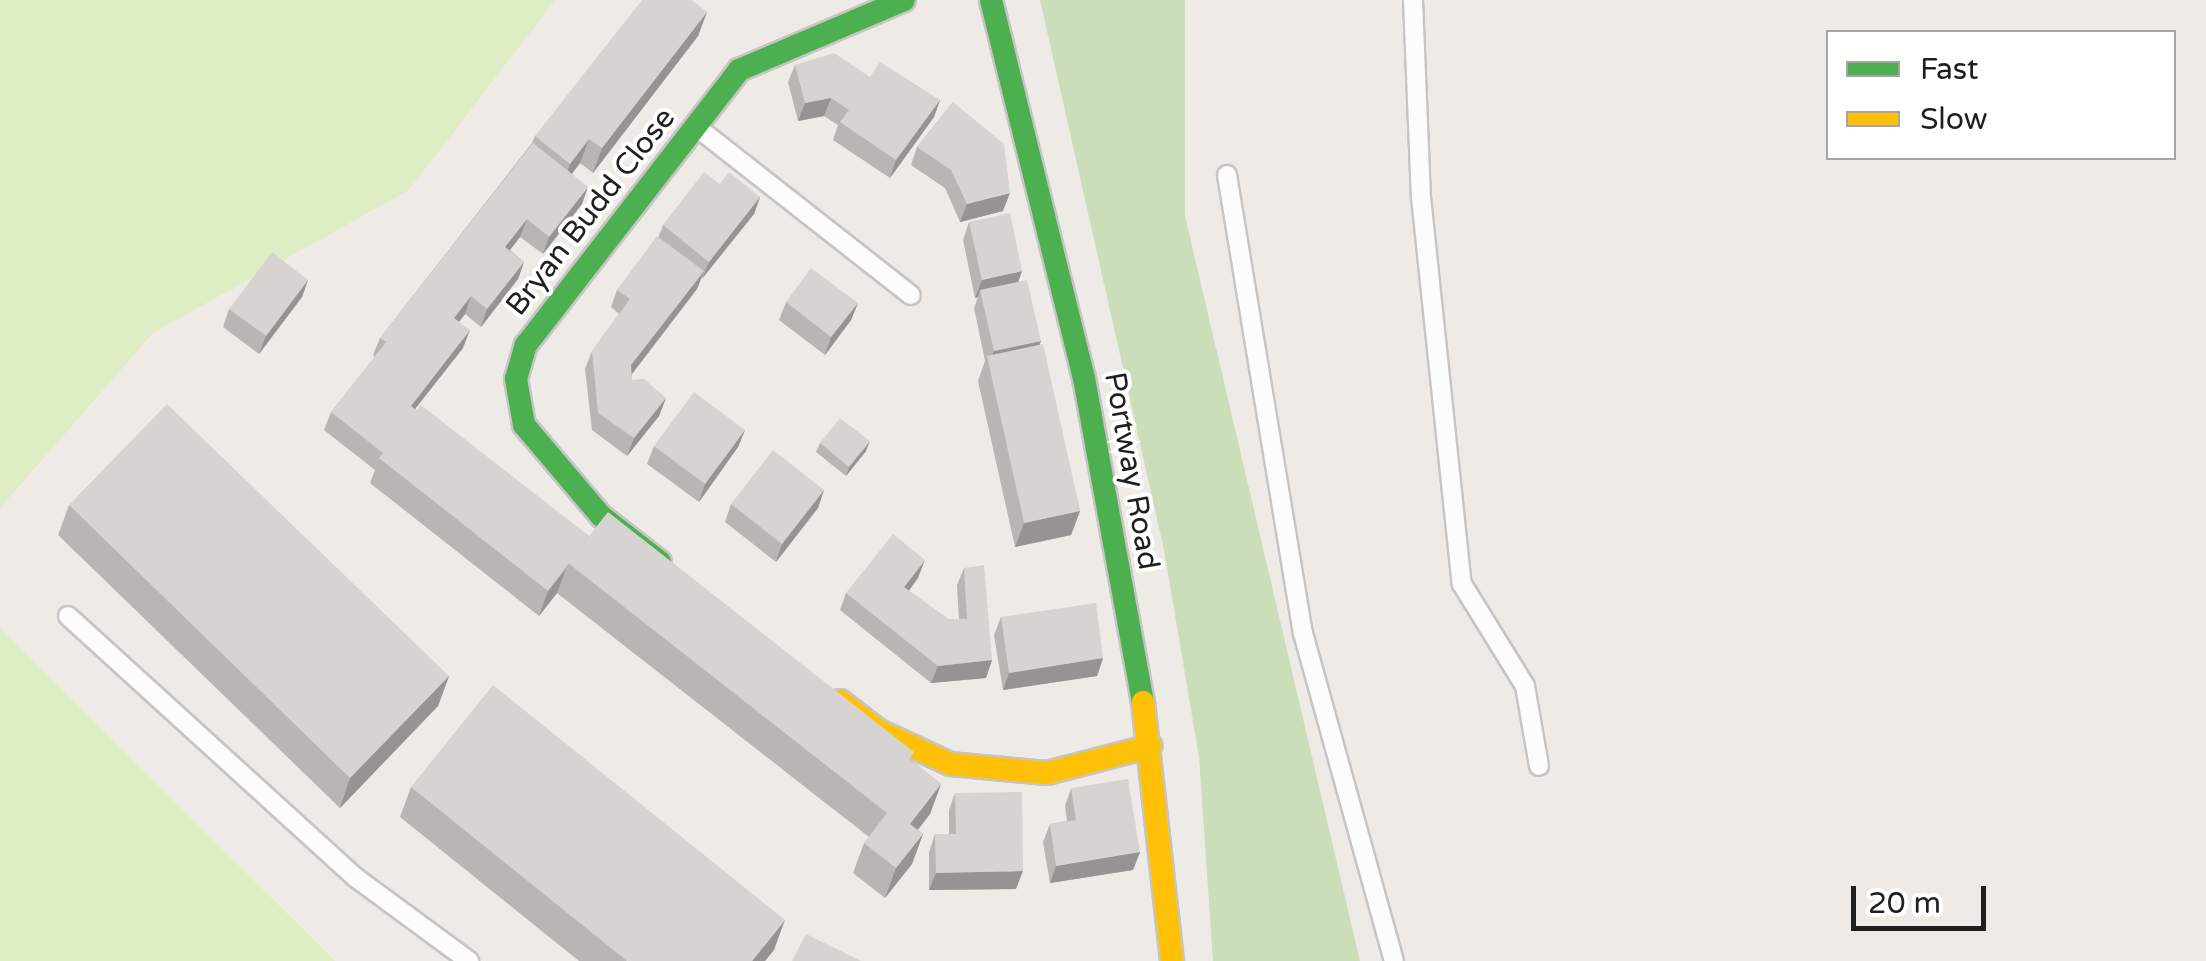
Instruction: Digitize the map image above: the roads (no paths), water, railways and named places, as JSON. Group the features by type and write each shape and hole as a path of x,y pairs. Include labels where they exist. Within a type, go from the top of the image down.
{"street":[{"name":"Bryan Budd Close","path":"678,576 601,516 524,425 516,380 526,345 739,70 904,0"},
{"name":"Portway Road","path":"991,0 1084,378 1151,746 1172,961"},
{"path":"817,683 878,731 950,764 1047,772 1151,746"}],"lane":[{"path":"1413,0 1421,196 1462,584 1525,686 1539,766"},
{"path":"695,126 910,295"},
{"path":"1227,175 1303,634 1394,961"},
{"path":"68,616 355,877 469,961"}]}
